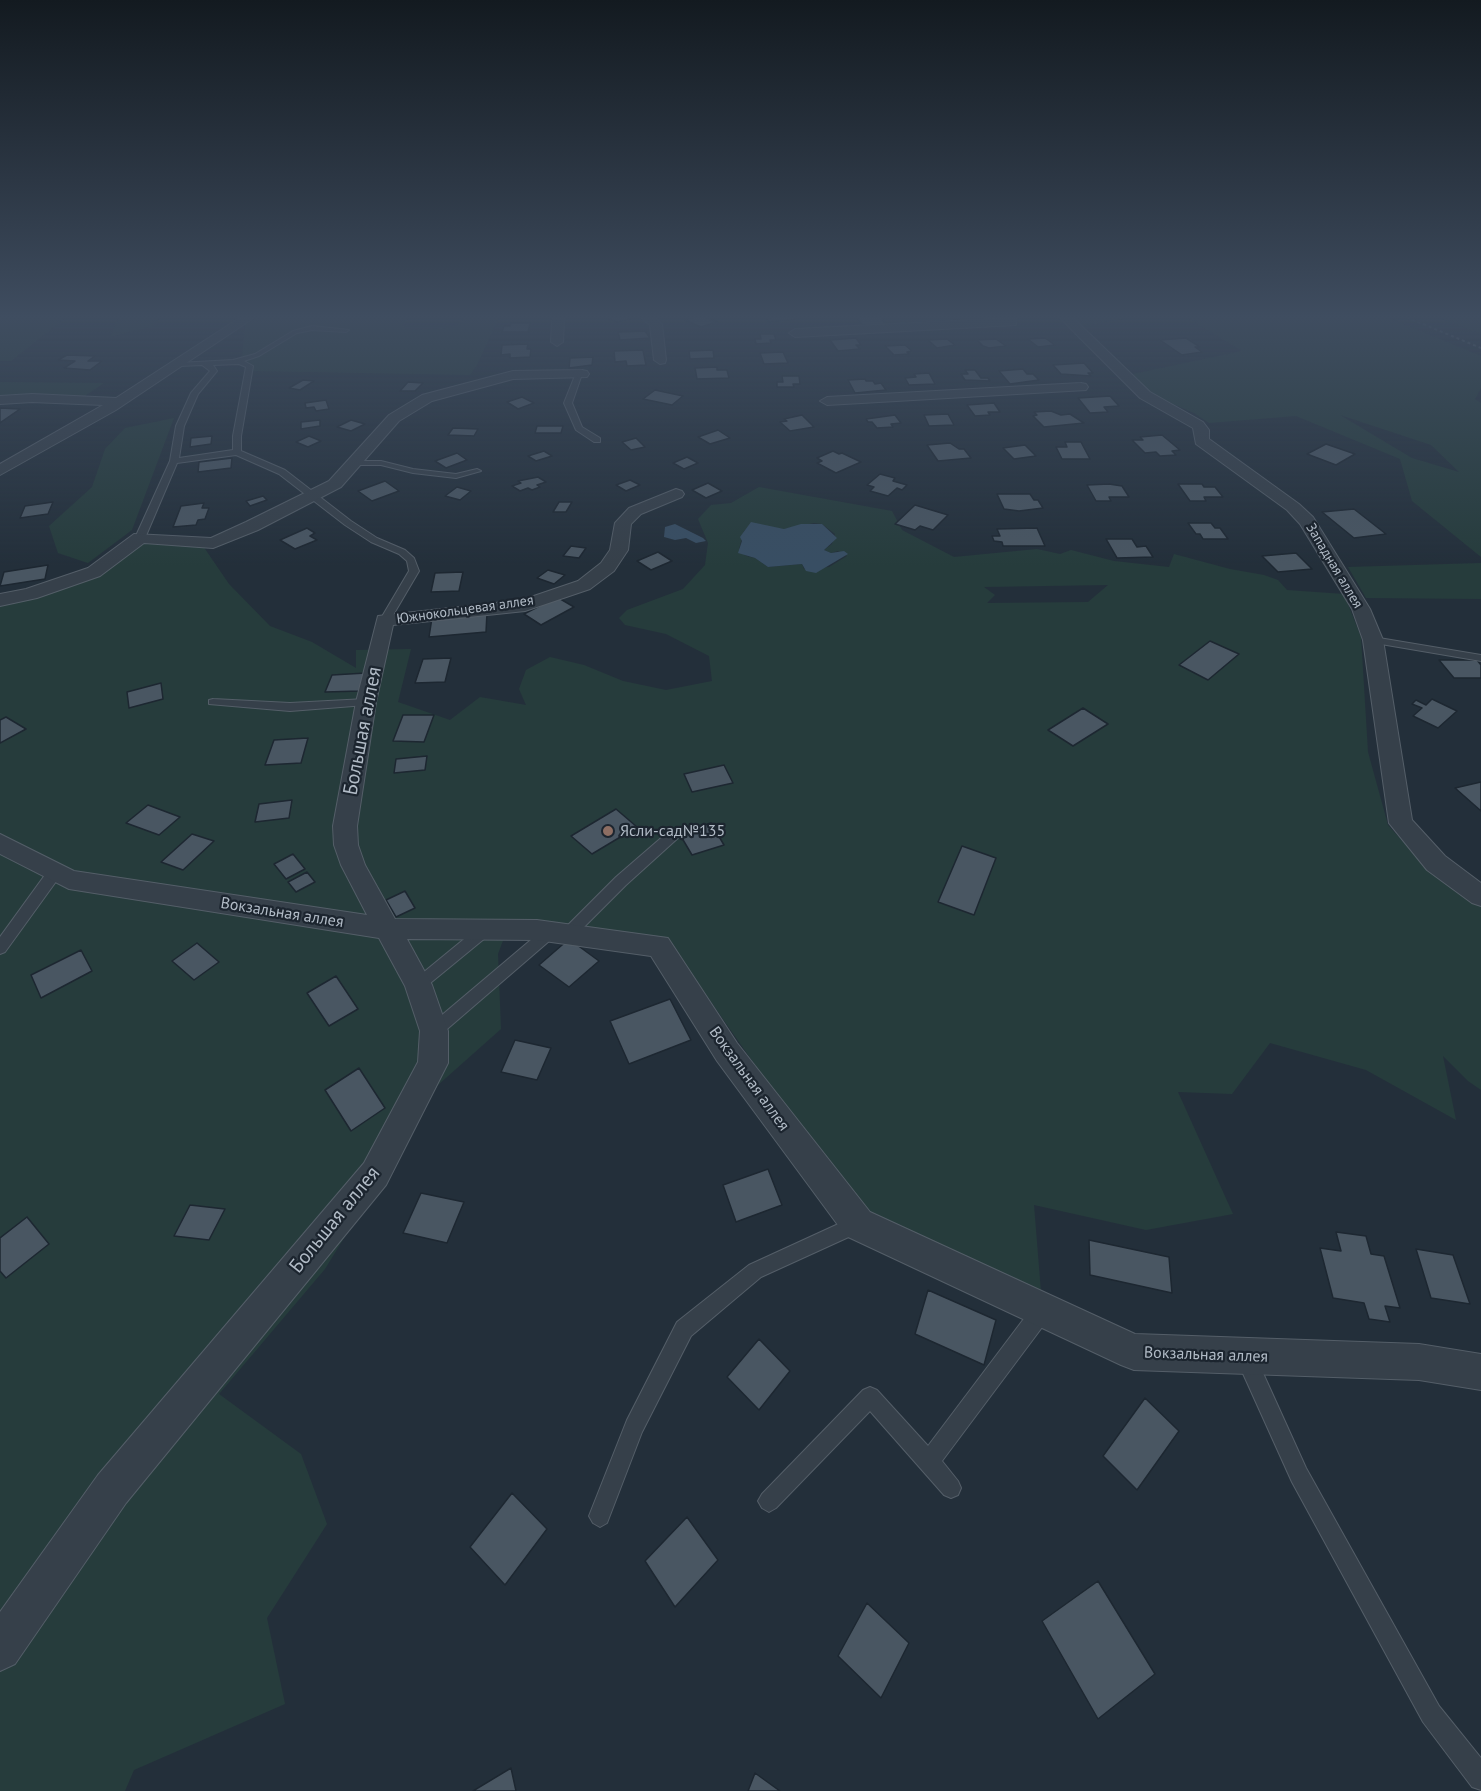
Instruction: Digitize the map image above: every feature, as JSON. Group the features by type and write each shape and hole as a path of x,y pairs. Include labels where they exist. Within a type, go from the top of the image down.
{"street":[{"path":"0,400 23,399"},
{"path":"45,399 119,402"},
{"path":"0,470 124,399"},
{"path":"0,600 30,594 94,572 140,538 213,543 313,496 335,484 394,418 426,399"},
{"path":"827,401 871,399"},
{"name":"Западная аллея","path":"1151,399 1198,425 1202,430 1201,441 1293,507 1307,521 1361,609 1372,640 1401,823 1436,863 1481,896"},
{"name":"Южнокольцевая аллея","path":"385,620 525,605 584,585 608,567 619,550 623,523 634,511 676,494"},
{"name":"Большая аллея","path":"0,1649 112,1489 375,1174 433,1063 434,1031 418,985 390,929 353,865 346,845 345,826 366,702 385,620"},
{"name":"Вокзальная аллея","path":"0,843 69,880 390,929 557,933 659,946 727,1052 858,1224 1134,1352 1242,1350 1419,1362 1481,1372"}],"lane":[{"path":"140,538 174,461 180,426 192,399"},
{"path":"237,452 237,436 245,399"},
{"path":"570,399 568,403 579,428 597,440"},
{"path":"174,461 237,452 282,472 374,540 402,552 411,560 414,571 385,620"},
{"path":"354,463 381,463 413,471 456,476 477,471"},
{"path":"1372,640 1481,657"},
{"path":"213,702 290,707 366,702"},
{"path":"434,1031 557,933 573,929 621,881 673,835"},
{"path":"0,948 55,872"},
{"path":"418,985 485,930"},
{"path":"600,1516 634,1427 684,1329 755,1271 858,1224"},
{"path":"929,1462 1042,1311"},
{"path":"1242,1350 1299,1474 1431,1714 1481,1778"},
{"path":"770,1502 870,1397 951,1488"}],"green space":[{"path":"1161,399 1475,399 1481,403 1481,557 1412,501 1400,459 1296,416 1209,423 1194,413","holes":["1340,415 1431,445 1459,472 1412,458"]},
{"path":"174,418 132,530 88,563 58,553 49,526 92,487 105,449 125,428"},
{"path":"759,487 892,511 902,530 954,557 1037,549 1060,554 1071,550 1114,561 1169,567 1174,554 1230,569 1264,575 1278,580 1287,590 1344,594 1361,637 1368,752 1388,825 1432,870 1481,905 1481,1090 1468,1081 1443,1056 1456,1120 1366,1070 1270,1043 1232,1094 1178,1092 1233,1214 1146,1230 1034,1205 1041,1292 855,1208 667,939 510,922 498,954 501,1029 438,1085 325,1269 219,1394 301,1454 327,1524 267,1618 285,1704 134,1770 125,1791 0,1791 0,603 71,587 102,572 144,542 203,546 229,584 270,626 312,642 356,668 356,650 411,649 398,702 450,720 480,697 526,705 519,689 526,670 550,657 584,665 623,681 666,690 712,681 709,656 666,634 625,625 619,618 627,610 683,589 705,565 708,543 698,519 711,505 731,503","holes":["814,523 822,524 835,534 832,544 824,550 831,553 838,551 847,556 829,567 804,569 802,564 768,567 755,558 746,556 739,549 744,531 750,526 784,529","1108,585 1088,602 987,603 995,595 984,587"]},
{"path":"1481,563 1481,599 1366,598 1348,567"}],"water":[{"path":"751,522 784,529 801,524 822,524 837,538 824,550 831,553 844,551 848,554 816,573 806,571 802,564 768,567 755,558 738,553 742,541 740,537"},
{"path":"675,524 706,541 696,543 686,538 675,540 664,537 665,527"}],"building":[{"path":"525,399 534,403 518,409 507,402"},
{"path":"644,399 680,399 672,405"},
{"path":"1078,399 1112,399 1119,406 1104,407 1108,412 1090,413"},
{"path":"326,400 329,409 316,411 314,407 306,408 305,403"},
{"path":"994,403 1000,412 988,412 990,415 975,416 967,405"},
{"path":"0,408 20,409 0,423"},
{"path":"1051,411 1061,415 1070,414 1084,423 1044,427 1033,416 1037,415 1034,412"},
{"path":"948,414 954,425 929,426 924,415"},
{"path":"802,415 814,427 790,431 780,422 787,421 784,419"},
{"path":"895,415 901,423 891,424 893,427 877,428 866,419"},
{"path":"320,420 320,426 301,429 301,422"},
{"path":"351,420 365,424 351,431 337,427"},
{"path":"537,426 563,426 561,433 535,433"},
{"path":"453,428 478,429 474,436 448,435"},
{"path":"718,430 730,438 710,444 698,437"},
{"path":"1162,435 1180,450 1172,451 1176,455 1160,456 1156,452 1145,453 1132,440 1143,440 1140,437"},
{"path":"212,436 211,444 190,447 191,438"},
{"path":"309,436 321,441 308,447 296,442"},
{"path":"636,438 645,447 631,450 622,442"},
{"path":"1065,442 1081,442 1090,459 1062,459 1056,447 1067,447"},
{"path":"950,443 959,449 964,449 971,458 938,461 927,445"},
{"path":"1326,444 1355,454 1336,465 1307,454"},
{"path":"1025,445 1036,456 1014,459 1003,448"},
{"path":"544,451 552,456 536,461 528,456"},
{"path":"833,451 861,462 836,473 817,463 822,461 817,458"},
{"path":"457,453 467,460 446,468 435,461"},
{"path":"687,457 698,463 684,469 673,463"},
{"path":"232,458 231,468 198,472 199,462"},
{"path":"880,474 895,478 893,481 907,485 902,490 897,488 888,496 870,491 874,487 867,485"},
{"path":"538,477 546,482 537,485 540,487 532,490 528,488 520,491 512,486 521,483 518,481"},
{"path":"630,480 640,485 626,491 616,485"},
{"path":"385,481 399,491 372,501 358,491"},
{"path":"708,483 722,491 706,498 692,490"},
{"path":"1178,484 1202,484 1204,487 1215,487 1223,497 1204,497 1206,501 1190,501"},
{"path":"1087,485 1122,486 1129,497 1109,497 1111,501 1096,501"},
{"path":"457,487 471,491 460,500 445,496"},
{"path":"997,494 1030,494 1043,508 1019,511 1004,509"},
{"path":"263,496 267,500 250,506 246,501"},
{"path":"53,502 48,514 20,518 25,506"},
{"path":"559,502 572,502 566,512 553,512"},
{"path":"204,503 202,508 209,508 205,519 198,520 196,525 173,527 181,506"},
{"path":"915,505 948,515 933,530 920,526 915,530 895,524"},
{"path":"1354,509 1386,534 1354,538 1322,512"},
{"path":"1188,523 1211,523 1215,528 1220,528 1228,539 1203,539"},
{"path":"307,528 315,533 310,536 317,540 295,549 280,540"},
{"path":"1037,528 1045,546 1003,546 1002,542 994,541 992,536 1000,536 997,529"},
{"path":"1106,539 1132,539 1137,547 1146,546 1153,557 1117,558"},
{"path":"571,546 586,548 579,558 563,556"},
{"path":"658,552 672,561 651,570 637,561"},
{"path":"1296,553 1312,569 1278,572 1262,556"},
{"path":"48,565 45,579 0,586 4,572"},
{"path":"548,570 565,575 554,584 537,578"},
{"path":"463,572 459,591 431,592 435,573"},
{"path":"557,597 574,607 541,625 524,614"},
{"path":"487,613 486,632 429,637 432,618"},
{"path":"1210,641 1239,654 1208,680 1179,665"},
{"path":"451,658 445,682 415,683 423,659"},
{"path":"1439,660 1477,660 1481,665 1481,678 1454,678"},
{"path":"366,673 360,691 325,692 332,675"},
{"path":"161,683 163,699 129,708 127,692"},
{"path":"1432,699 1457,711 1438,728 1413,716 1422,708 1412,704 1416,700 1426,705"},
{"path":"1083,708 1108,724 1073,746 1048,730"},
{"path":"403,715 434,715 424,742 393,741"},
{"path":"6,717 26,729 0,743 0,720"},
{"path":"308,738 301,763 265,765 274,740"},
{"path":"427,756 425,770 394,773 396,759"},
{"path":"724,765 733,783 692,792 684,774"},
{"path":"1481,782 1481,811 1455,788"},
{"path":"292,800 289,818 255,822 259,804"},
{"path":"148,805 180,817 159,835 126,823"},
{"path":"616,809 637,827 592,854 571,836"},
{"path":"711,823 724,845 692,855 679,833"},
{"path":"192,834 214,841 183,870 161,862"},
{"path":"962,846 996,858 974,915 938,902"},
{"path":"293,854 305,869 286,879 274,864"},
{"path":"307,872 315,882 296,892 288,882"},
{"path":"405,891 415,908 396,917 386,900"},
{"path":"569,939 599,961 569,987 539,965"},
{"path":"197,943 219,962 194,980 172,961"},
{"path":"81,950 92,971 41,998 31,975"},
{"path":"336,976 358,1009 329,1026 307,993"},
{"path":"670,999 691,1040 629,1064 610,1021"},
{"path":"515,1040 551,1048 537,1080 501,1072"},
{"path":"359,1068 385,1108 351,1131 325,1090"},
{"path":"768,1169 782,1205 736,1222 723,1185"},
{"path":"421,1193 464,1202 447,1243 403,1233"},
{"path":"190,1205 225,1209 209,1240 174,1236"},
{"path":"27,1217 49,1244 6,1278 0,1271 0,1238"},
{"path":"1336,1232 1366,1236 1371,1254 1384,1256 1400,1308 1385,1306 1390,1322 1369,1319 1364,1303 1333,1298 1320,1248 1341,1251"},
{"path":"1089,1240 1169,1257 1172,1293 1090,1275"},
{"path":"1416,1249 1453,1255 1470,1304 1431,1298"},
{"path":"928,1290 996,1320 984,1365 915,1334"},
{"path":"759,1339 790,1371 759,1410 727,1377"},
{"path":"1145,1398 1179,1431 1137,1490 1103,1456"},
{"path":"512,1493 547,1529 505,1585 470,1547"},
{"path":"687,1517 718,1560 675,1607 645,1561"},
{"path":"1098,1581 1155,1674 1098,1719 1042,1621"},
{"path":"867,1603 909,1643 881,1698 838,1656"},
{"path":"511,1768 516,1791 473,1791"},
{"path":"755,1773 780,1791 748,1791"}],"place":[{"name":"Ясли-сад№135","path":"608,831"}]}
